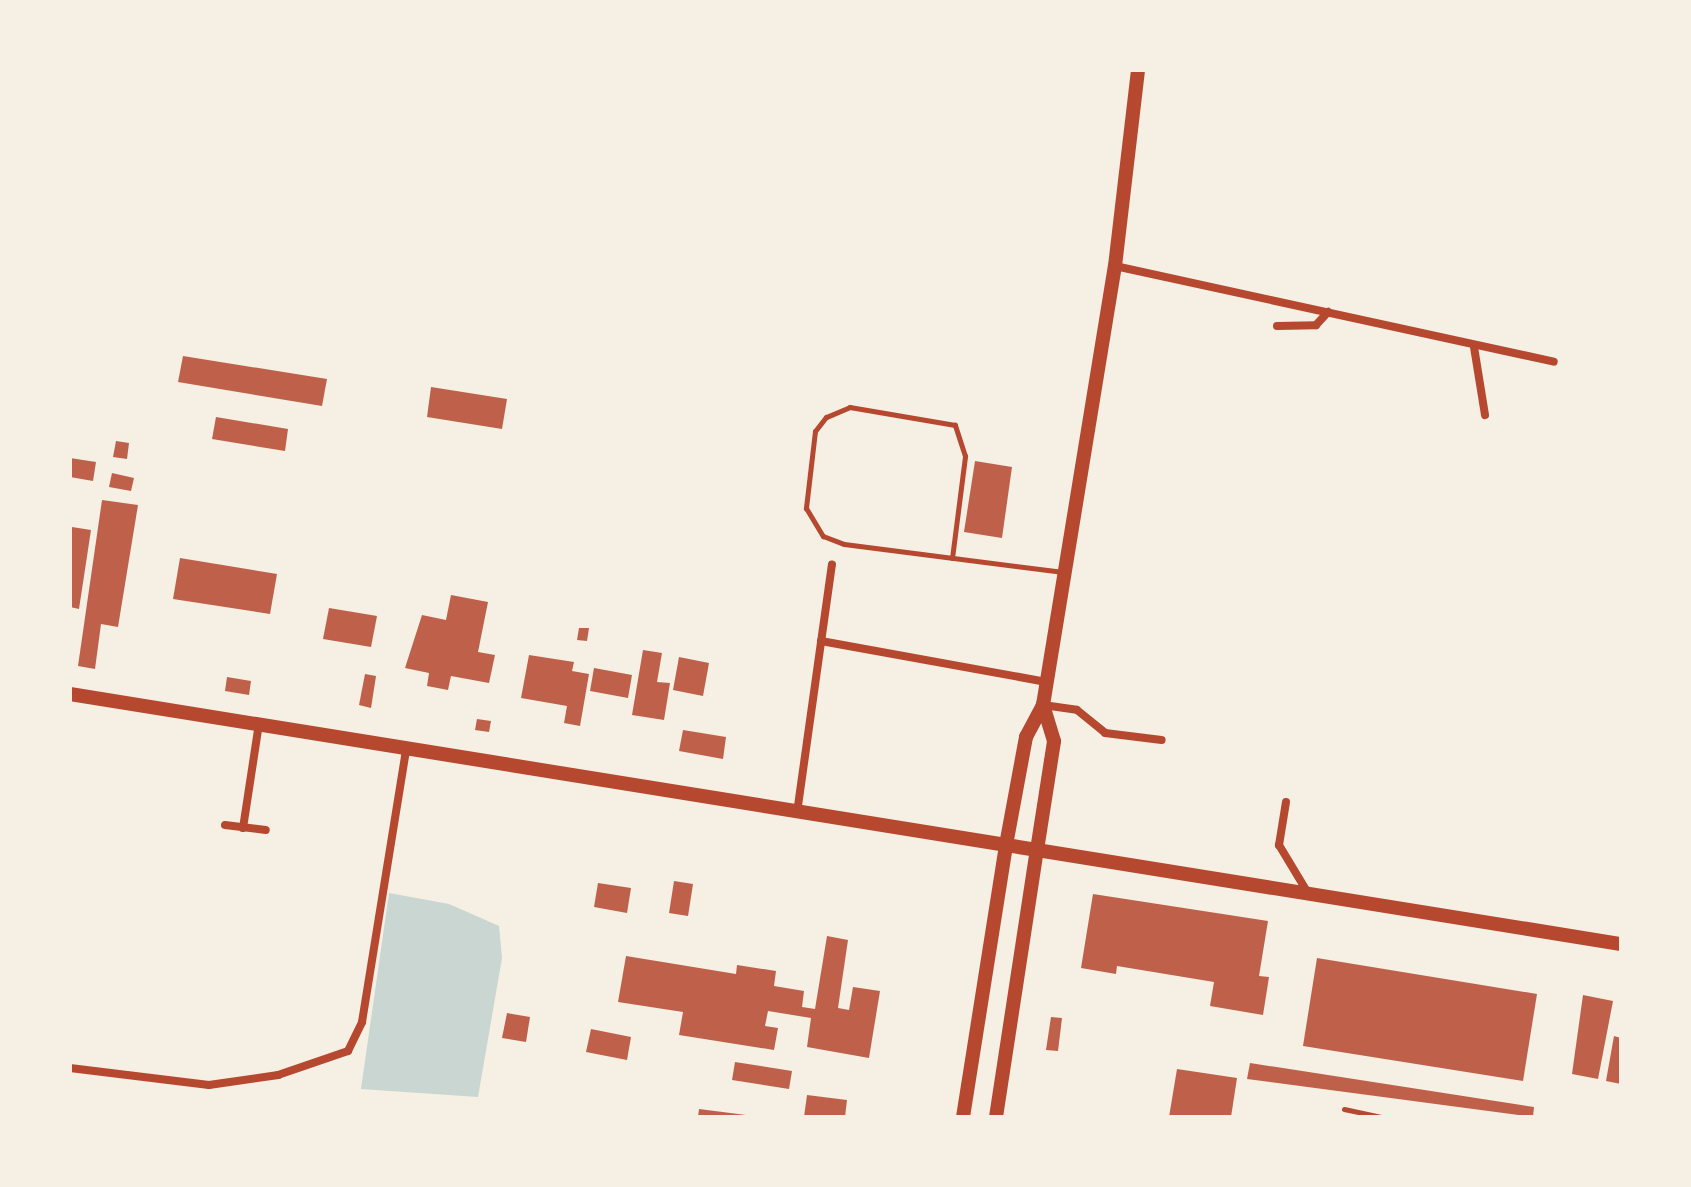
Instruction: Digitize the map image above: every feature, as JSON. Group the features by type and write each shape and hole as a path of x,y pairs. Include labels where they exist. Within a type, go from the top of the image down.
{"main road":[{"path":"963,1117 1026,737 1043,705 1115,266 1138,70"},
{"path":"70,694 1621,944"},
{"path":"996,1117 1054,741 1043,705"}],"street":[{"path":"1115,266 1474,347 1554,362"},
{"path":"1277,326 1316,325 1328,312"},
{"path":"1474,347 1485,415"},
{"path":"797,813 832,564"},
{"path":"821,641 1046,682"},
{"path":"1043,705 1077,710 1105,733 1162,740"},
{"path":"243,828 259,724"},
{"path":"70,1068 209,1085 278,1075 348,1051 362,1022 406,750"},
{"path":"1286,802 1279,845 1308,893"},
{"path":"225,825 266,830"}],"lane":[{"path":"952,558 965,456 955,425 850,407 826,417 815,431 806,508 813,528 844,544 952,558 1064,572"},
{"path":"1344,1109 1382,1117"}],"shaded area":[{"path":"389,893 449,904 499,926 502,958 478,1097 361,1089"}],"building":[{"path":"183,356 327,379 322,406 178,382"},
{"path":"431,387 507,399 502,429 427,417"},
{"path":"216,417 288,429 285,451 212,439"},
{"path":"116,441 129,443 127,459 113,457"},
{"path":"70,458 96,462 93,481 70,477"},
{"path":"975,461 1012,467 1002,538 964,532"},
{"path":"112,473 134,478 131,491 109,487"},
{"path":"102,500 138,505 118,627 101,624 95,669 78,666"},
{"path":"70,508 72,527 91,530 79,609 70,607"},
{"path":"180,558 277,574 270,614 173,599"},
{"path":"451,595 488,602 478,652 495,655 489,683 451,676 448,690 427,686 429,673 405,668 422,615 446,620"},
{"path":"329,608 377,616 371,647 323,639"},
{"path":"579,628 589,628 587,641 577,640"},
{"path":"643,650 662,653 657,682 670,683 664,720 632,715"},
{"path":"529,655 574,662 572,671 589,674 580,726 564,723 567,706 521,698"},
{"path":"679,657 709,663 703,696 673,690"},
{"path":"594,668 632,675 628,698 590,691"},
{"path":"365,674 376,676 371,708 359,705"},
{"path":"227,677 251,681 249,695 225,691"},
{"path":"477,719 491,721 489,732 475,730"},
{"path":"683,730 726,737 723,759 679,751"},
{"path":"674,881 693,884 688,916 669,913"},
{"path":"598,883 631,888 627,913 594,907"},
{"path":"1093,894 1268,921 1259,976 1269,977 1263,1015 1210,1006 1214,982 1117,966 1116,974 1081,968"},
{"path":"827,936 848,940 838,1008 849,1010 853,987 880,991 869,1058 807,1047 811,1018 768,1011 765,1026 778,1028 774,1050 679,1035 683,1012 618,1002 626,956 736,974 737,965 776,971 774,986 804,991 802,1007 815,1009"},
{"path":"1317,958 1537,994 1523,1081 1303,1046"},
{"path":"1583,995 1613,1001 1598,1079 1572,1074"},
{"path":"507,1013 530,1017 526,1042 502,1038"},
{"path":"1051,1017 1062,1018 1058,1051 1046,1050"},
{"path":"591,1029 631,1037 627,1060 586,1052"},
{"path":"1614,1036 1621,1038 1621,1084 1606,1081"},
{"path":"735,1062 792,1071 789,1089 732,1080"},
{"path":"1250,1063 1534,1107 1533,1117 1247,1079"},
{"path":"1177,1069 1237,1078 1231,1117 1169,1117"},
{"path":"807,1095 847,1100 845,1117 804,1117"},
{"path":"699,1109 746,1115 746,1117 698,1117"}]}
